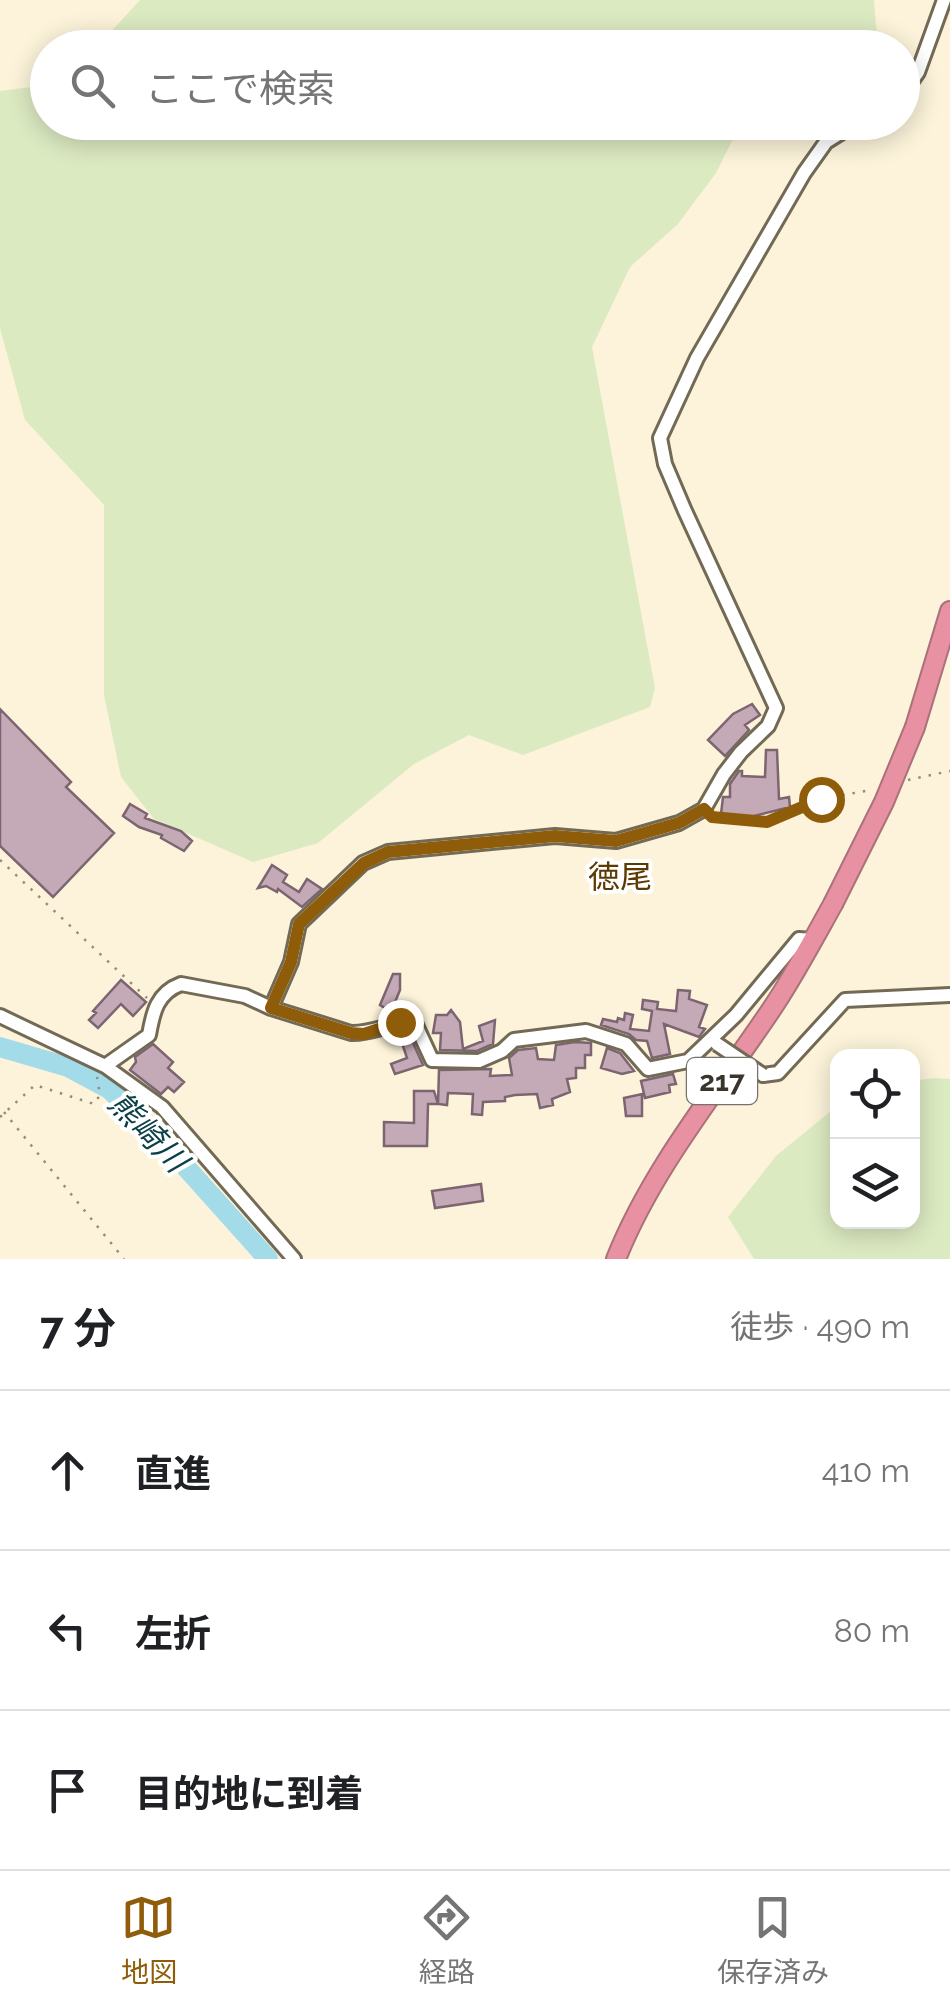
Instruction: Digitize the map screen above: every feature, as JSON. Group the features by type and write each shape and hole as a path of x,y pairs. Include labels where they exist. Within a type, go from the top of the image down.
{"highway":[{"name":"217","path":"616,1259 630,1225 677,1147 777,1001 833,904 884,802 915,727 950,611"}],"street":[{"path":"920,66 944,0"},
{"path":"271,1008 291,962 299,924 364,863 388,852 555,836 616,841 679,823 704,809 741,752 768,726 776,708 685,511 660,438 697,358 804,173 829,140"},
{"path":"100,1069 149,1035 155,1006 176,985 182,984 234,993 351,1033 364,1034 400,1022 415,1023 432,1060 479,1062 514,1040 586,1032 626,1044 648,1070 688,1061 714,1041 799,939 812,940"},
{"path":"714,1041 763,1076 778,1073 845,1000 950,995"},
{"path":"0,1016 162,1106 294,1259"}],"path":[{"path":"906,781 950,771"},
{"path":"704,809 712,817 767,822 821,799 879,788"},
{"path":"0,860 155,1006"},
{"path":"0,1117 34,1085 91,1104 98,1101 100,1069"},
{"path":"4,1112 124,1259"}],"green space":[{"path":"140,0 874,0 876,30 113,30"},
{"path":"30,87 30,140 732,140 716,173 678,224 630,267 592,347 655,688 650,707 523,755 469,735 414,764 318,843 253,862 154,819 121,777 104,695 104,505 25,420 0,328 0,91"},
{"path":"950,1079 950,1259 754,1259 728,1217 776,1156 830,1112 830,1229 920,1229 920,1080"}],"building":[{"path":"752,704 760,715 745,725 749,730 725,756 708,740 733,714"},
{"path":"0,709 71,782 66,787 114,833 53,897 0,846"},
{"path":"766,750 777,750 779,799 789,797 790,807 750,817 721,814 723,797 730,797 730,784 739,771 742,776 765,777"},
{"path":"130,804 147,814 145,818 181,831 192,841 184,851 161,838 162,835 139,827 123,816"},
{"path":"272,865 287,875 283,882 299,892 307,879 322,889 302,907 278,889 277,892 266,886 258,888"},
{"path":"393,974 400,974 400,990 391,1012 380,1005"},
{"path":"121,980 146,1002 133,1016 121,1004 98,1028 89,1020 96,1013 93,1011"},
{"path":"678,990 690,991 689,999 707,1005 699,1027 705,1029 699,1037 664,1024 670,1054 652,1058 647,1041 601,1025 603,1019 624,1020 625,1013 633,1015 630,1029 649,1031 652,1011 642,1009 643,1000 658,1002 657,1009 676,1011"},
{"path":"451,1010 460,1022 463,1049 483,1041 479,1026 495,1020 493,1044 477,1051 440,1050 441,1033 433,1033 436,1015 447,1015"},
{"path":"409,1034 423,1065 395,1074 391,1064 407,1058 400,1037"},
{"path":"591,1043 591,1055 585,1055 585,1068 576,1068 576,1078 567,1079 570,1092 552,1099 553,1105 540,1108 537,1094 515,1095 505,1097 505,1101 483,1102 482,1115 472,1114 473,1094 448,1093 447,1105 438,1104 439,1070 491,1069 490,1076 512,1075 509,1058 518,1050 536,1048 538,1059 554,1060 556,1045"},
{"path":"153,1044 173,1062 168,1068 184,1082 174,1092 168,1087 161,1094 130,1070 135,1057"},
{"path":"607,1048 620,1053 634,1071 622,1074 601,1068"},
{"path":"673,1074 676,1084 669,1085 670,1092 645,1098 641,1081"},
{"path":"414,1091 434,1091 438,1104 428,1104 427,1146 384,1146 384,1122 414,1123"},
{"path":"642,1094 642,1116 626,1116 624,1098"},
{"path":"481,1184 483,1201 435,1208 432,1191"}],"waterway":[{"name":"熊崎川","path":"0,1047 68,1067 109,1089 149,1126 268,1259"}],"district":[{"name":"徳尾","path":"620,877"}],"route":[{"path":"400,1022 364,1034 351,1033 271,1008 291,962 299,924 364,863 388,852 555,836 616,841 679,823 704,809 712,817 767,822 821,799"}]}
